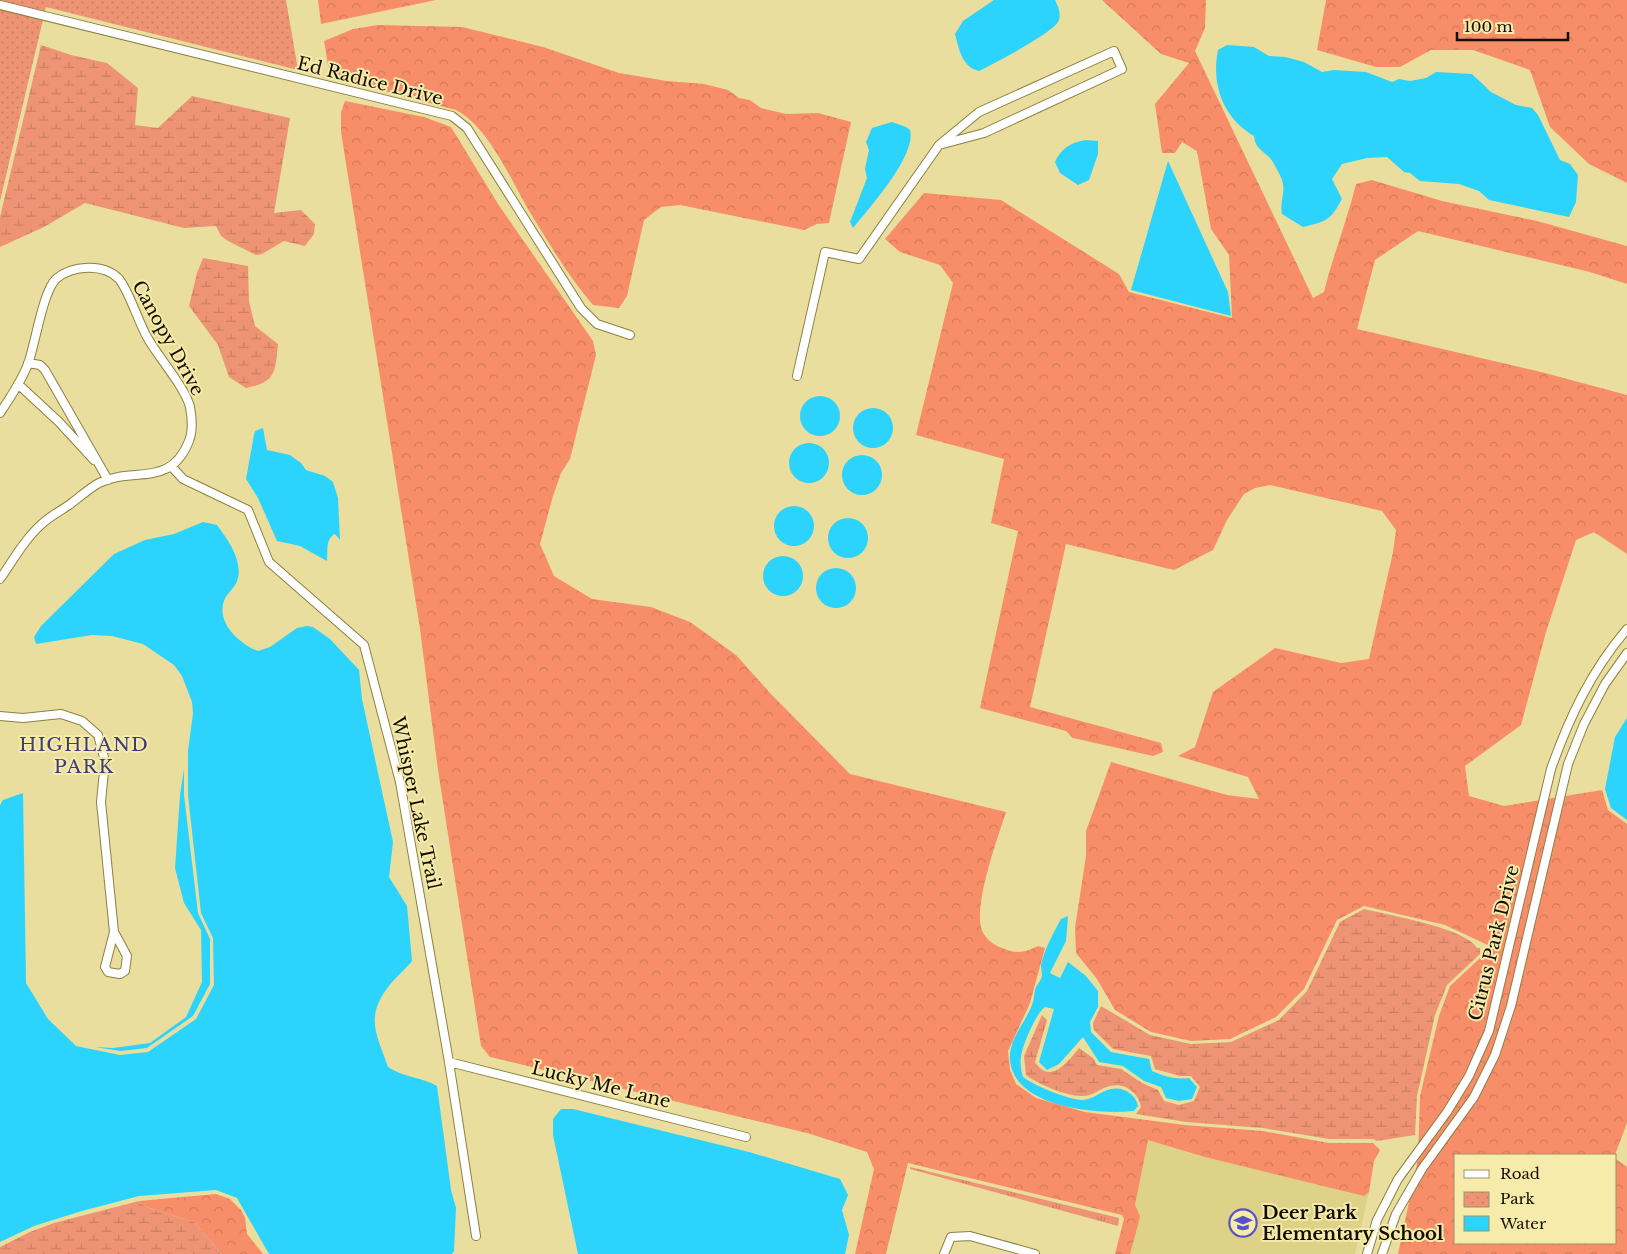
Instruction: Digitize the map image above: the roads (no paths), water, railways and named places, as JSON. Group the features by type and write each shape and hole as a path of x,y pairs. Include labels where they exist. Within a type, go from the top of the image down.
{"street":[{"name":"Ed Radice Drive","path":"0,5 452,116 467,128 581,308 597,324 630,335"},
{"path":"797,376 825,252 859,260 939,145 979,112 1114,51 1122,69 984,134 939,145"},
{"name":"Canopy Drive","path":"0,414 28,363 48,291 55,280 65,273 86,268 98,268 110,273 124,287 146,336 185,395 190,407 192,424 189,440 171,466"},
{"path":"28,363 40,365 45,370 108,480"},
{"path":"18,384 59,422 96,461"},
{"path":"0,579 29,536 44,521 82,494 108,480 121,476 146,476 171,466"},
{"name":"Whisper Lake Trail","path":"171,466 183,479 248,510 269,562 364,645 400,782 449,1062 476,1236"},
{"name":"Citrus Park Drive","path":"1367,1254 1377,1220 1398,1178 1447,1112 1479,1056 1489,1031 1500,991 1551,769 1569,720 1594,674 1627,629"},
{"name":"Citrus Park Drive","path":"1382,1254 1396,1214 1422,1169 1474,1097 1495,1055 1511,1006 1568,764 1584,724 1605,684 1627,653"},
{"path":"0,716 23,718 61,714 82,721 98,735 106,761 101,802 114,932 105,967 108,972 120,974 125,971 128,956 114,932"},
{"path":"1531,853 1546,857"},
{"name":"Lucky Me Lane","path":"449,1062 746,1137"},
{"path":"944,1254 951,1237 970,1236 1035,1254"}],"water":[{"path":"994,0 1055,0 1060,16 1053,28 979,71 969,66 962,57 955,34 963,21"},
{"path":"1227,45 1254,47 1269,56 1285,57 1304,62 1322,72 1334,70 1366,72 1392,82 1399,79 1410,81 1426,78 1436,72 1472,74 1491,92 1516,105 1532,108 1538,115 1560,160 1570,164 1578,175 1576,202 1569,217 1489,200 1479,191 1459,184 1420,181 1410,173 1404,172 1387,157 1367,158 1342,164 1332,179 1342,199 1338,206 1327,219 1303,227 1282,214 1283,186 1280,175 1270,158 1257,146 1254,136 1234,120 1222,99 1216,75 1216,63 1218,50"},
{"path":"892,122 910,130 910,141 906,153 890,181 853,228 850,222 867,178 865,169 869,150 866,142 872,128"},
{"path":"1086,140 1098,141 1098,154 1089,180 1078,185 1060,173 1055,162 1060,153 1068,146"},
{"path":"1168,161 1228,292 1231,316 1131,290"},
{"path":"820,396 834,402 840,416 834,430 820,436 806,430 800,416 806,402"},
{"path":"873,408 887,414 893,428 887,442 873,448 859,442 853,428 859,414"},
{"path":"263,428 267,450 290,455 301,463 306,470 325,476 333,482 338,498 340,540 335,534 330,539 327,561 300,546 277,541 258,498 246,479 255,431"},
{"path":"809,443 823,449 829,463 823,477 809,483 795,477 789,463 795,449"},
{"path":"862,455 876,461 882,475 876,489 862,495 848,489 842,475 848,461"},
{"path":"794,506 808,512 814,526 808,540 794,546 780,540 774,526 780,512"},
{"path":"848,518 862,524 868,538 862,552 848,558 834,552 828,538 834,524"},
{"path":"203,522 217,525 230,543 236,557 239,571 238,578 225,598 222,609 226,625 237,638 258,651 270,647 297,628 313,627 330,639 359,670 362,699 393,842 389,877 407,906 412,961 392,982 380,1000 376,1010 375,1028 388,1067 399,1073 437,1086 451,1190 456,1208 454,1251 452,1254 269,1254 237,1198 216,1190 139,1196 34,1226 0,1242 0,805 3,800 23,793 26,983 48,1019 76,1046 120,1055 148,1052 196,1019 214,985 213,938 201,913 188,795 188,751 193,713 192,702 182,676 174,665 143,644 112,636 92,635 36,644 34,637 41,626 114,554 145,540 174,534"},
{"path":"783,556 797,562 803,576 797,590 783,596 769,590 763,576 769,562"},
{"path":"836,568 850,574 856,588 850,602 836,608 822,602 816,588 822,574"},
{"path":"1627,718 1627,820 1611,808 1605,789 1615,737"},
{"path":"184,769 184,795 198,913 210,939 210,984 193,1016 147,1048 120,1051 95,1047 113,1048 150,1043 186,1017 202,982 201,930 184,903 175,868 180,795"},
{"path":"1068,916 1066,941 1050,973 1060,978 1068,962 1086,976 1098,991 1098,1007 1090,1022 1091,1032 1111,1052 1149,1059 1152,1071 1174,1078 1189,1078 1197,1087 1192,1099 1179,1101 1166,1098 1161,1087 1144,1081 1123,1066 1099,1062 1083,1037 1059,1064 1047,1070 1039,1062 1054,1009 1045,1007 1041,1010 1024,1045 1021,1062 1023,1077 1051,1092 1082,1100 1107,1090 1116,1088 1125,1090 1135,1098 1138,1106 1134,1111 1118,1112 1077,1109 1057,1104 1038,1096 1023,1086 1013,1072 1010,1054 1013,1041 1032,1005 1036,988 1042,976 1042,959 1052,935 1061,919"},
{"path":"561,1109 573,1109 749,1152 840,1179 848,1195 842,1210 849,1235 845,1254 578,1254 553,1135 553,1119"}],"place":[{"name":"Deer Park Elementary School","path":"1243,1223"}],"district":[{"name":"HIGHLAND PARK","path":"84,755"}]}
